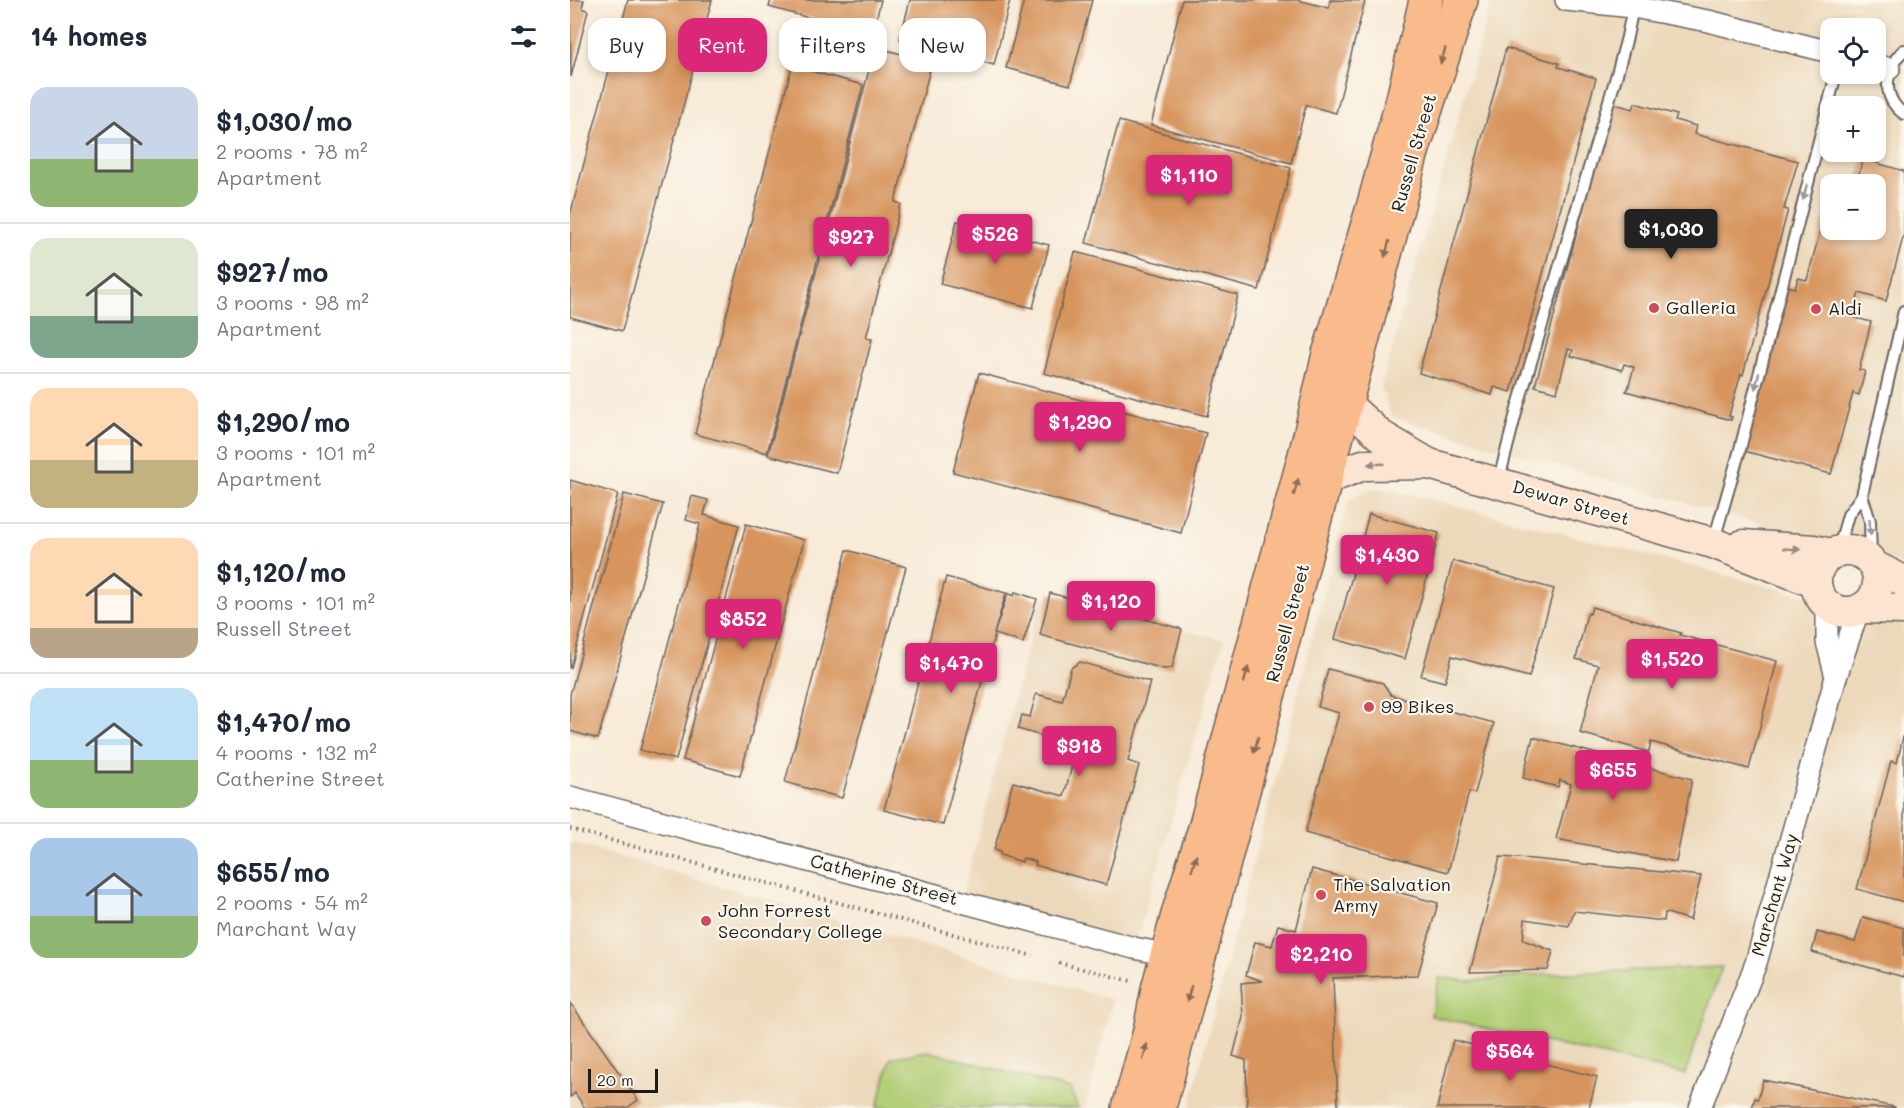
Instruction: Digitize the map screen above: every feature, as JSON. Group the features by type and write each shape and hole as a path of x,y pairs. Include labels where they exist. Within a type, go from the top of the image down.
{"main road":[{"name":"Russell Street","path":"1159,1108 1183,958 1327,479 1322,443 1329,354 1376,200 1426,0"},
{"name":"Russell Street","path":"1129,1108 1150,1030 1183,958 1179,911 1322,443 1346,404 1412,152 1461,0"}],"street":[{"path":"1566,0 1628,3 1820,49"},
{"name":"Dewar Street","path":"1346,404 1380,435 1429,464 1713,543 1822,594"},
{"name":"Dewar Street","path":"1327,479 1363,465 1429,464"},
{"name":"Dewar Street","path":"1713,543 1834,553"},
{"path":"1836,677 1827,642 1820,567 1834,553 1846,550 1856,551 1904,580"},
{"path":"1860,609 1876,594 1878,575 1873,563"},
{"path":"1822,594 1841,611 1904,609"},
{"name":"Marchant Way","path":"1700,1108 1756,963 1836,677 1860,609"},
{"name":"Catherine Street","path":"570,797 1134,948 1183,958"}],"lane":[{"path":"1498,483 1516,409 1617,74 1627,37 1628,3"},
{"path":"1886,64 1904,50"},
{"path":"1886,81 1891,100 1904,114"},
{"path":"1713,543 1739,453 1833,84"},
{"path":"1834,553 1848,515 1862,495 1904,311"},
{"path":"1862,495 1870,521 1873,563"}],"path":[{"path":"570,829 1033,956"},
{"path":"1059,963 1142,984"}],"shaded area":[{"name":"Galleria","path":"1492,0 1904,0 1904,565 1392,417 1381,387"},
{"path":"1374,488 1398,491 1904,621 1904,1108 1189,1108 1348,502 1360,493"},
{"path":"1041,597 1224,640 1134,948 961,901"},
{"name":"John Forrest Secondary College","path":"570,842 1113,1000 1085,1108 570,1108"}],"green space":[{"path":"1722,967 1685,1074 1431,1016 1439,978 1470,981 1546,974"},
{"path":"928,1051 1070,1089 1078,1108 877,1108 891,1058"}],"building":[{"path":"570,0 584,0 582,8 588,11 571,77"},
{"path":"628,0 712,0 707,18 678,18 678,72 692,72 622,331 570,317 570,215 609,72 666,72 666,18 623,18"},
{"path":"771,0 881,0 876,18 809,18 769,7"},
{"path":"910,0 1010,0 994,65 986,63 986,18 905,18"},
{"path":"1024,0 1092,0 1070,85 1006,68"},
{"path":"1182,0 1298,0 1329,8 1330,0 1365,1 1336,113 1306,105 1291,163 1151,125"},
{"path":"1506,48 1559,63 1558,67 1596,78 1511,392 1494,387 1492,395 1419,373"},
{"path":"887,50 899,53 899,72 929,72 895,202 901,204 866,338 872,339 837,473 768,455 868,72 887,72"},
{"path":"790,72 814,72 863,85 767,453 695,434"},
{"path":"1612,103 1633,109 1635,103 1677,115 1675,120 1696,126 1694,134 1798,161 1784,209 1788,210 1743,375 1741,374 1729,416 1732,417 1731,420 1626,391 1634,367 1624,364 1622,370 1571,356 1573,350 1568,349 1557,392 1535,386"},
{"path":"1119,121 1291,168 1259,290 1086,243"},
{"name":"Aldi","path":"1862,162 1873,162 1904,171 1904,234 1886,301 1859,293 1852,317 1871,322 1859,370 1865,371 1859,395 1853,393 1831,474 1740,450 1784,285 1795,288 1798,278 1807,280 1820,231 1820,240 1886,240 1886,174 1859,174"},
{"path":"957,221 1049,245 1033,308 940,284"},
{"path":"1075,252 1238,295 1207,416 1044,373"},
{"path":"979,373 1206,433 1181,533 953,472"},
{"path":"570,480 618,494 571,668 570,668"},
{"path":"624,494 663,504 598,739 570,731 570,695"},
{"path":"692,496 708,500 704,515 739,525 676,760 640,750 700,524 686,520"},
{"path":"1369,514 1439,533 1405,659 1335,639"},
{"path":"746,524 804,540 740,776 683,760"},
{"path":"847,550 906,567 842,798 785,782"},
{"path":"1453,561 1554,589 1529,677 1452,656 1445,682 1421,676"},
{"path":"946,577 1006,593 994,634 1008,593 1014,596 1015,592 1037,599 1023,643 995,634 943,825 884,810"},
{"path":"1050,593 1182,629 1172,668 1164,669 1040,635"},
{"path":"1592,607 1681,633 1680,635 1777,661 1749,769 1651,742 1649,752 1580,733 1598,665 1576,659 1586,618"},
{"path":"1080,662 1150,682 1128,761 1139,765 1106,885 1035,865 1036,862 1023,858 1022,862 1000,855 1000,852 994,850 1013,782 1064,796 1077,747 1018,729 1022,715 1030,717 1036,694 1062,701 1071,668"},
{"path":"1328,669 1383,683 1391,695 1494,723 1475,793 1469,792 1448,872 1305,833 1339,713 1318,707"},
{"path":"1533,737 1692,779 1676,862 1556,839 1571,784 1560,780 1558,787 1523,778"},
{"path":"1903,737 1904,902 1857,889 1891,761 1897,763"},
{"path":"1500,857 1701,876 1690,920 1667,913 1665,913 1664,921 1574,911 1569,926 1525,919 1523,940 1553,951 1548,970 1470,972"},
{"path":"1312,869 1438,903 1418,975 1333,978 1338,1108 1247,1108 1246,1060 1233,1056 1243,1017 1241,983 1262,981 1246,975 1255,942 1272,946 1278,925 1296,930"},
{"path":"1863,917 1904,928 1904,977 1812,952 1817,932 1855,942"},
{"path":"570,1002 638,1100 627,1108 585,1108 575,1093 570,1097"},
{"path":"1453,1040 1597,1077 1589,1108 1437,1108"},
{"path":"1763,1080 1895,1108 1752,1108 1755,1098 1758,1099"}],"place":[{"name":"Galleria","path":"1654,308"},
{"name":"Aldi","path":"1816,309"},
{"name":"99 Bikes","path":"1369,707"},
{"name":"The Salvation Army","path":"1321,895"},
{"name":"John Forrest Secondary College","path":"706,921"}]}
